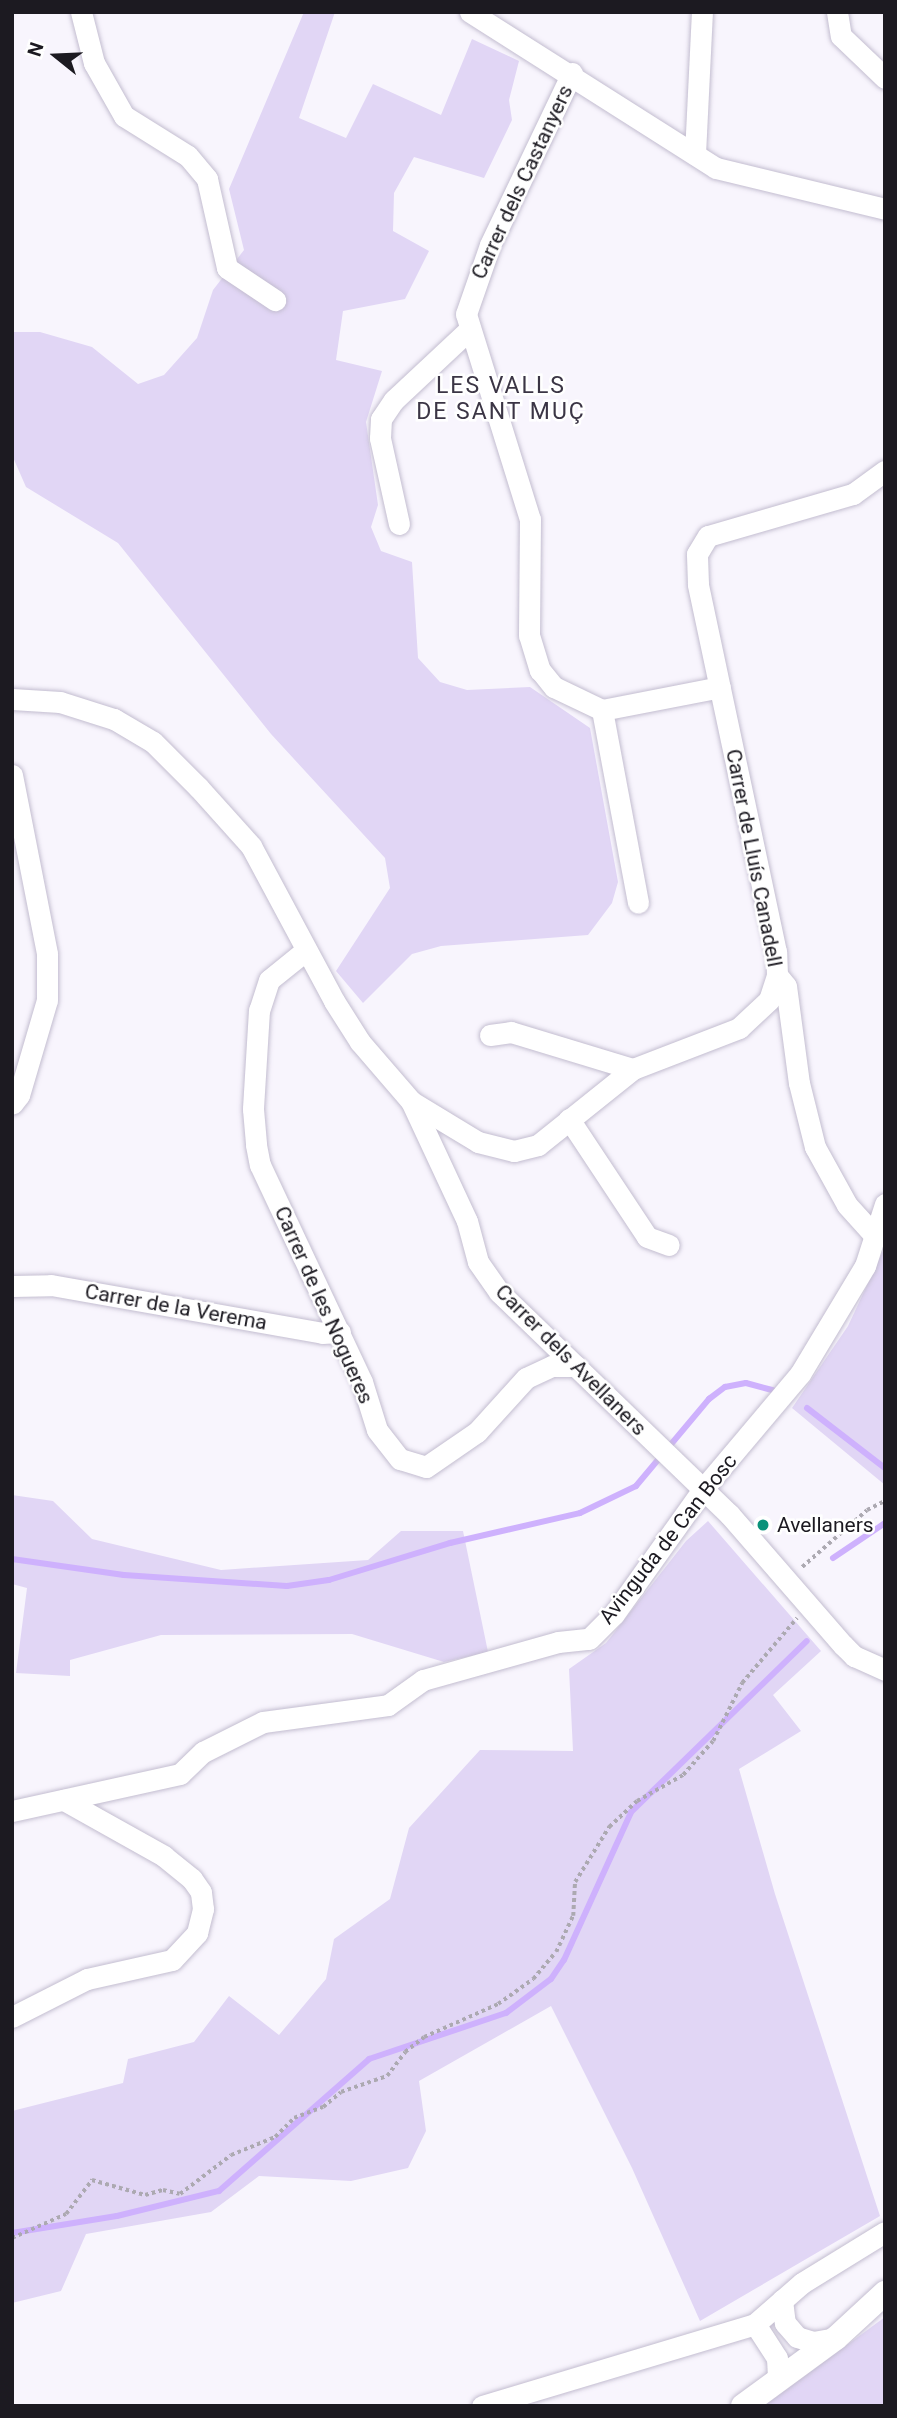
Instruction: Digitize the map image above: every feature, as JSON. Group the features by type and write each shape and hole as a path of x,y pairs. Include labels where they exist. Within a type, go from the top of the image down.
{"street":[{"path":"80,12 93,63 124,116 188,156 207,179 227,268 275,300"},
{"path":"470,12 572,73 716,168 885,209"},
{"path":"695,154 702,12"},
{"path":"837,12 841,36 885,78"},
{"name":"Carrer dels Castanyers","path":"572,73 478,274 466,314 530,519 529,635 540,670 577,702 602,710"},
{"path":"399,524 380,438 381,419 394,400 470,330"},
{"name":"Carrer de Lluís Canadell","path":"411,1101 478,1142 514,1151 538,1145 633,1069 739,1028 769,1000 777,975 776,952 698,584 697,554 708,536 853,494 885,471"},
{"path":"638,903 602,710 720,687"},
{"name":"Carrer dels Avellaners","path":"12,699 60,702 114,719 153,742 251,846 305,951 360,1042 411,1101 467,1222 478,1262 499,1292 703,1489 787,1578 854,1656 885,1670"},
{"path":"12,775 47,954 41,1024 19,1095 12,1104"},
{"name":"Carrer de les Nogueres","path":"305,951 269,980 259,1010 253,1108 256,1145 260,1165 340,1332 377,1430 400,1459 426,1467 477,1432 526,1378 552,1367 576,1366"},
{"path":"777,975 786,986 801,1092 816,1147 847,1205 875,1236"},
{"path":"490,1035 511,1032 633,1069"},
{"path":"569,1119 647,1237 669,1245"},
{"name":"Avinguda de Can Bosc","path":"12,1811 180,1774 203,1752 263,1722 388,1705 423,1680 558,1643 589,1639 614,1614 703,1489 800,1374 844,1303 875,1236 885,1204"},
{"name":"Carrer de la Verema","path":"12,1286 51,1285 322,1333 340,1332"},
{"path":"12,2017 87,1979 172,1960 197,1933 203,1909 201,1892 192,1879 164,1856 64,1800"},
{"path":"482,2406 755,2324 782,2300 885,2232"},
{"path":"743,2406 836,2338 885,2293"},
{"path":"782,2300 785,2323 797,2337 813,2342 836,2338"},
{"path":"755,2324 777,2358 778,2380"}],"path":[{"path":"787,1578 867,1510 885,1501"},
{"path":"12,2238 66,2214 92,2180 145,2194 163,2190 180,2194 231,2155 275,2137 294,2118 323,2107 341,2092 387,2076 405,2052 425,2037 498,2004 533,1979 556,1952 573,1916 575,1882 609,1827 638,1801 683,1775 713,1741 742,1683 808,1602"}],"shaded area":[{"path":"304,12 335,12 299,118 346,138 373,84 441,115 472,39 519,61 509,100 512,120 484,178 414,157 394,193 393,231 429,251 405,299 343,311 336,360 382,371 366,422 378,505 371,527 381,551 412,562 418,658 440,682 467,690 530,687 590,728 618,882 612,903 588,935 441,946 412,954 363,1003 336,971 390,888 385,858 271,734 118,543 26,487 12,455 12,332 40,332 92,347 138,384 164,375 197,338 213,290 244,250 229,189"},
{"path":"885,1247 885,1485 792,1408 848,1326"},
{"path":"12,1495 53,1501 92,1539 221,1570 368,1560 401,1531 463,1531 488,1652 444,1662 352,1634 161,1635 70,1660 70,1676 16,1673 27,1588 12,1584"},
{"path":"708,1521 821,1651 773,1695 801,1731 739,1769 775,1894 880,2216 700,2321 632,2168 551,2006 419,2081 426,2131 408,2168 351,2181 259,2176 211,2212 86,2234 61,2291 12,2303 12,2111 123,2083 128,2059 194,2042 229,1996 279,2035 326,1979 334,1939 390,1899 409,1828 480,1750 573,1751 569,1669 606,1643 686,1541"},
{"path":"885,2317 885,2406 764,2406"}],"waterway":[{"path":"12,1559 124,1575 287,1586 329,1580 450,1543 580,1513 636,1486 709,1399 725,1387 746,1383 773,1390"},
{"path":"807,1408 885,1468"},
{"path":"833,1558 885,1523"},
{"path":"12,2233 117,2216 219,2191 369,2059 506,2013 551,1979 564,1960 631,1812 807,1641"}],"place":[{"name":"Avellaners","path":"763,1525"}],"district":[{"name":"LES VALLS DE SANT MUÇ","path":"501,399"}]}
